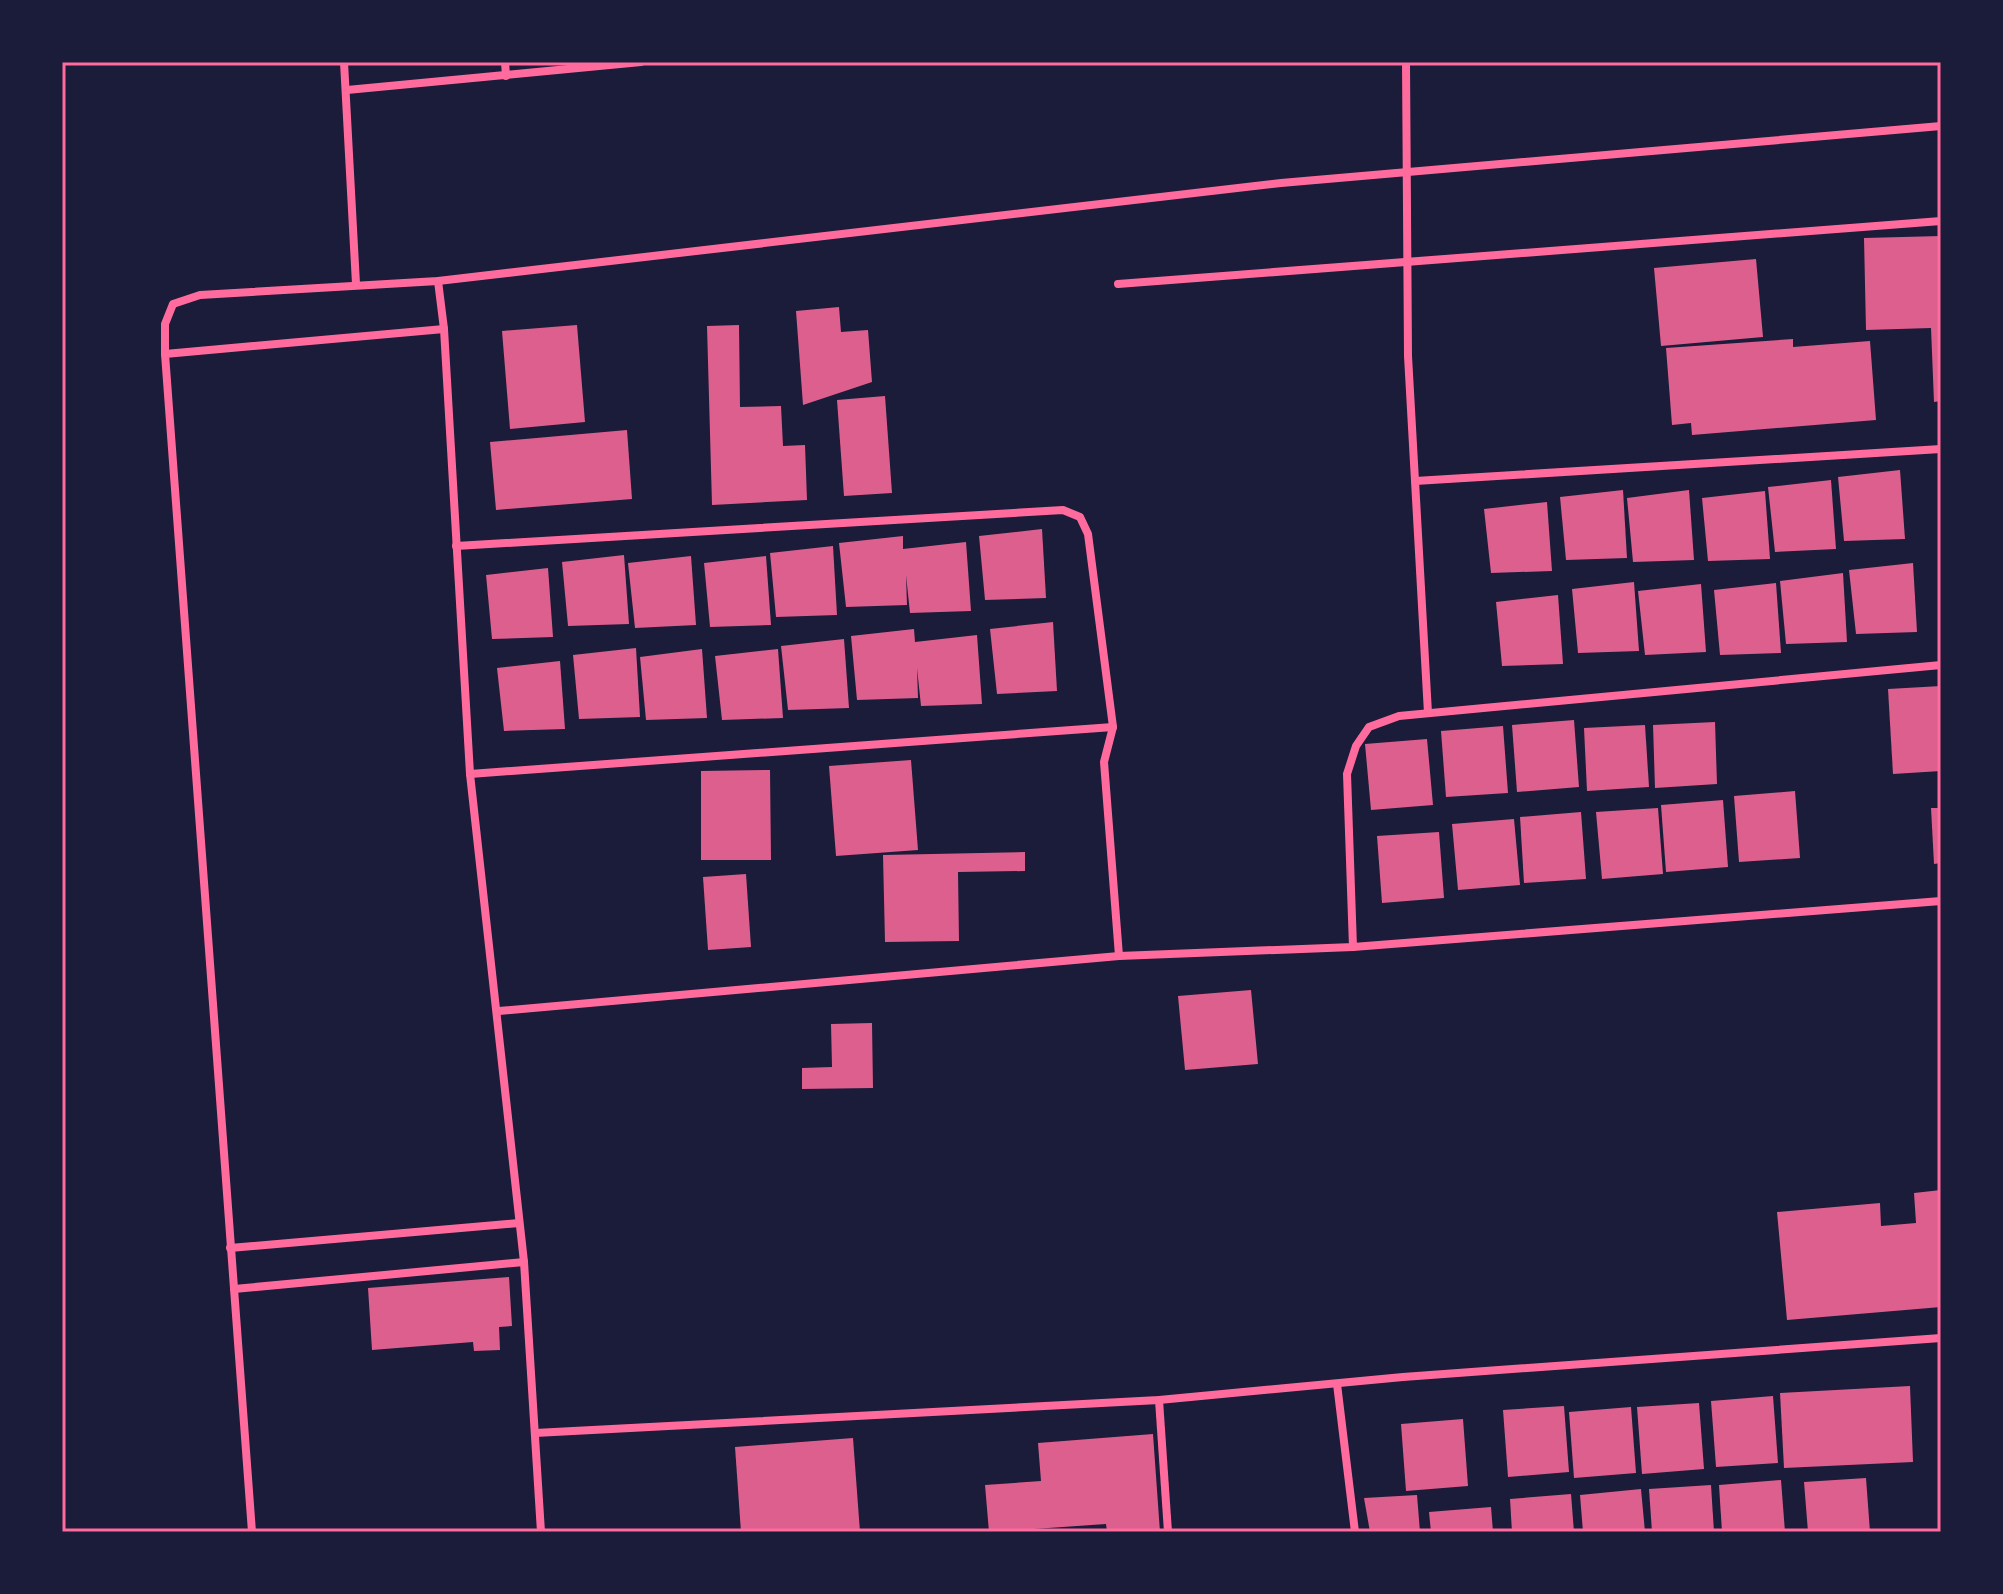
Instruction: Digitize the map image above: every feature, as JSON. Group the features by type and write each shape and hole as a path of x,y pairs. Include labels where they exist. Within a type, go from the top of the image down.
{"street":[{"path":"344,62 356,284"},
{"path":"505,62 506,76"},
{"path":"347,90 641,62"},
{"path":"1406,62 1408,356 1428,713"},
{"path":"252,1532 165,354 165,324 173,304 200,295 438,281 1281,183 1941,126"},
{"path":"1118,284 1941,221"},
{"path":"438,281 444,329 470,774 499,1011 524,1262 541,1532"},
{"path":"165,354 444,329"},
{"path":"1415,481 1941,449"},
{"path":"456,546 1063,510 1080,517 1088,534 1113,727 1104,762 1119,956"},
{"path":"1353,947 1347,774 1356,746 1369,727 1399,716 1941,665"},
{"path":"470,774 1113,727"},
{"path":"499,1011 1119,956 1353,947 1941,901"},
{"path":"230,1248 519,1223"},
{"path":"234,1289 524,1262"},
{"path":"535,1433 1159,1400 1941,1338"},
{"path":"1337,1384 1355,1532"},
{"path":"1159,1400 1168,1532"}],"building":[{"path":"1941,236 1941,401 1934,402 1931,328 1866,330 1864,238"},
{"path":"1756,259 1763,337 1661,346 1654,268"},
{"path":"839,307 841,332 868,330 872,382 803,405 796,311"},
{"path":"577,325 585,422 510,429 502,331"},
{"path":"739,325 740,407 781,406 783,446 805,445 807,500 712,505 707,326"},
{"path":"1793,339 1793,347 1870,341 1876,420 1692,435 1691,423 1672,425 1666,348"},
{"path":"885,396 892,493 844,496 837,400"},
{"path":"627,430 632,499 496,510 490,442"},
{"path":"1900,470 1905,539 1844,541 1838,477"},
{"path":"1831,480 1836,549 1775,552 1768,487"},
{"path":"1623,490 1627,558 1566,560 1560,497"},
{"path":"1689,490 1694,560 1633,562 1627,498"},
{"path":"1765,491 1770,559 1708,561 1702,498"},
{"path":"1547,502 1552,571 1491,573 1484,509"},
{"path":"1042,529 1046,598 985,600 979,536"},
{"path":"903,536 903,549 966,542 971,611 910,613 906,575 907,605 846,607 839,543"},
{"path":"833,546 837,615 776,617 770,553"},
{"path":"624,555 629,624 568,626 562,562"},
{"path":"691,556 696,625 635,628 628,563"},
{"path":"766,556 771,625 710,627 704,563"},
{"path":"1913,563 1917,632 1856,634 1849,570"},
{"path":"548,568 553,637 492,639 486,575"},
{"path":"1843,573 1847,642 1786,644 1780,581"},
{"path":"1634,582 1639,651 1578,653 1572,589"},
{"path":"1776,583 1781,653 1720,655 1714,590"},
{"path":"1701,584 1706,652 1645,655 1638,591"},
{"path":"1558,595 1563,664 1502,666 1496,602"},
{"path":"1053,622 1057,691 997,694 990,629"},
{"path":"914,629 915,642 977,635 982,704 921,706 917,668 918,698 857,700 851,636"},
{"path":"844,639 849,708 788,710 781,646"},
{"path":"636,648 640,717 579,719 573,655"},
{"path":"702,649 707,718 646,720 640,657"},
{"path":"778,649 783,718 722,720 715,656"},
{"path":"560,661 565,729 504,731 497,668"},
{"path":"1941,686 1941,771 1893,774 1888,689"},
{"path":"1574,720 1579,787 1517,792 1512,725"},
{"path":"1715,722 1717,784 1655,788 1653,725"},
{"path":"1645,725 1649,787 1587,791 1584,728"},
{"path":"1503,726 1508,793 1446,797 1441,731"},
{"path":"1427,739 1433,805 1371,810 1365,744"},
{"path":"911,760 918,850 836,856 829,766"},
{"path":"770,770 771,860 701,860 701,771"},
{"path":"1795,791 1800,858 1739,862 1734,796"},
{"path":"1723,800 1728,867 1666,872 1661,805"},
{"path":"1658,808 1663,874 1602,879 1596,812"},
{"path":"1931,808 1941,808 1941,863 1934,864"},
{"path":"1581,812 1586,879 1524,883 1520,817"},
{"path":"1514,819 1520,885 1458,890 1452,824"},
{"path":"1439,832 1444,898 1382,903 1377,836"},
{"path":"1025,852 1025,871 958,872 959,941 885,942 883,855"},
{"path":"746,874 751,947 708,950 703,877"},
{"path":"1251,990 1258,1064 1185,1070 1178,996"},
{"path":"872,1023 873,1088 802,1089 802,1068 832,1067 831,1024"},
{"path":"1941,1190 1941,1307 1787,1320 1777,1212 1880,1203 1881,1226 1916,1223 1914,1193"},
{"path":"509,1277 512,1326 499,1327 500,1350 474,1351 473,1342 372,1350 368,1288"},
{"path":"1910,1386 1913,1462 1784,1468 1780,1393"},
{"path":"1773,1396 1778,1463 1716,1467 1711,1401"},
{"path":"1699,1403 1704,1469 1642,1474 1637,1407"},
{"path":"1564,1406 1569,1472 1508,1477 1503,1410"},
{"path":"1631,1407 1636,1473 1574,1478 1569,1412"},
{"path":"1463,1419 1468,1486 1406,1491 1401,1424"},
{"path":"1153,1434 1160,1532 1107,1532 1106,1524 989,1532 985,1485 1041,1481 1038,1443"},
{"path":"853,1438 860,1532 741,1532 735,1447"},
{"path":"1866,1478 1870,1532 1808,1532 1804,1482"},
{"path":"1781,1480 1785,1532 1722,1532 1719,1485"},
{"path":"1711,1485 1714,1532 1652,1532 1649,1489"},
{"path":"1641,1489 1645,1532 1583,1532 1580,1495"},
{"path":"1571,1494 1574,1532 1512,1532 1510,1499"},
{"path":"1417,1495 1420,1532 1370,1532 1364,1498"},
{"path":"1491,1507 1493,1532 1431,1532 1429,1512"}]}
